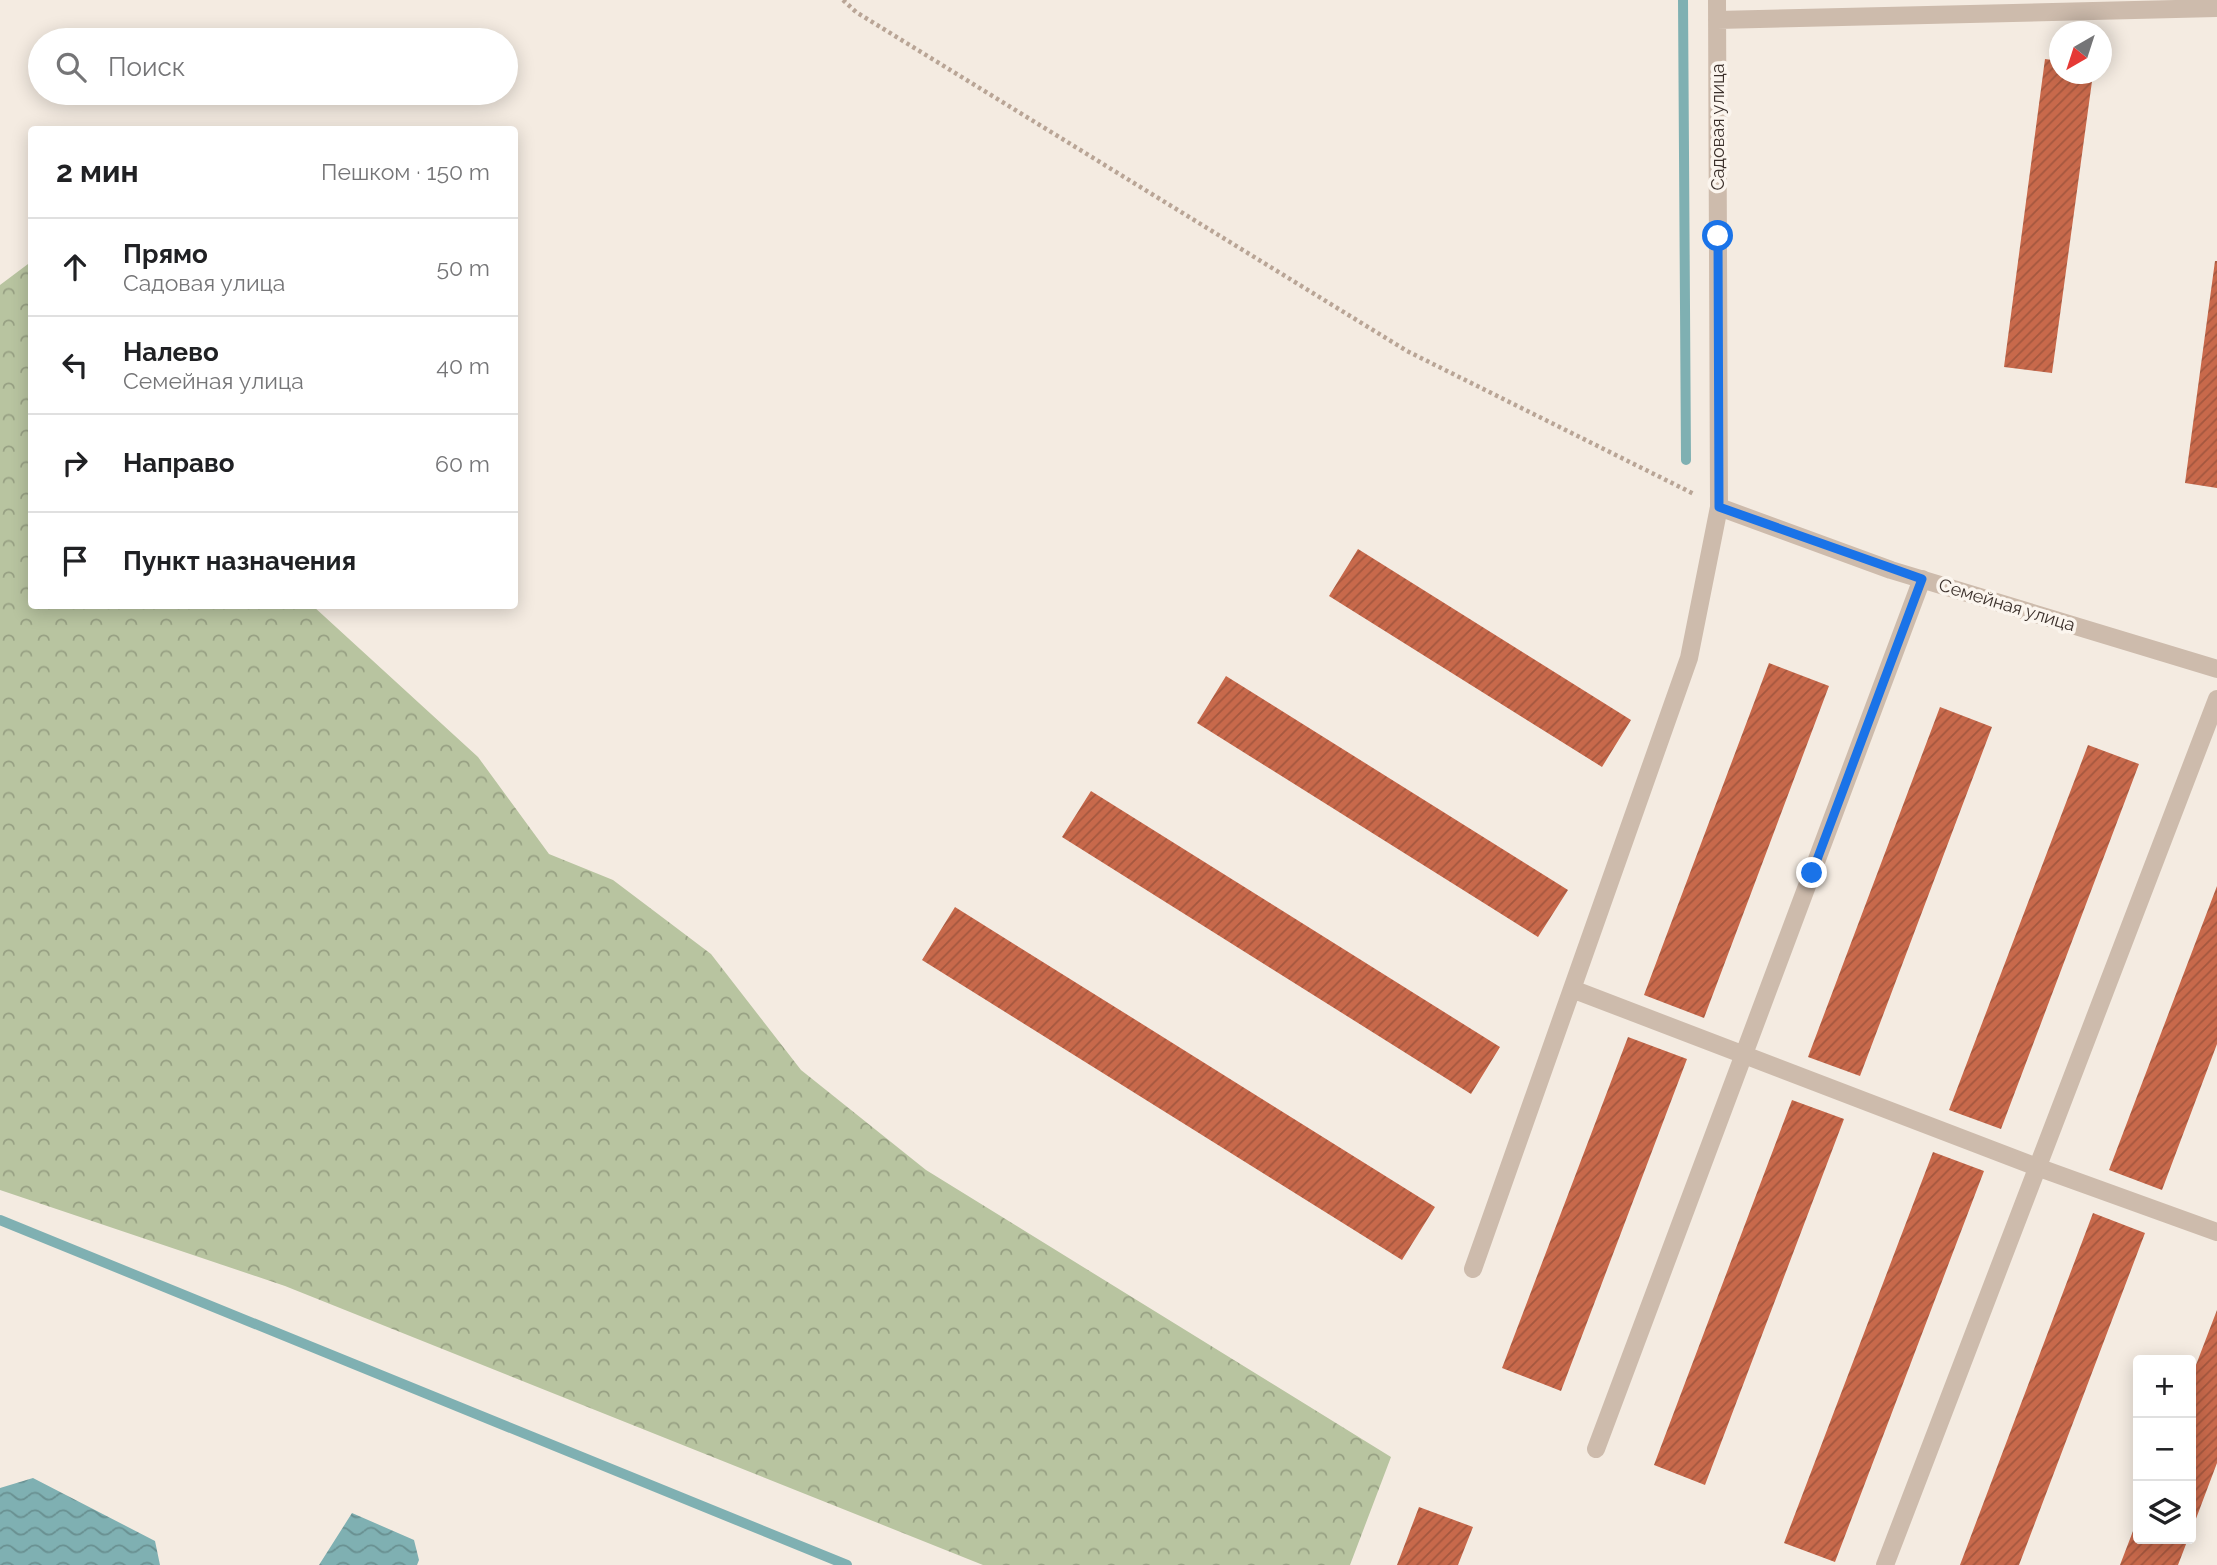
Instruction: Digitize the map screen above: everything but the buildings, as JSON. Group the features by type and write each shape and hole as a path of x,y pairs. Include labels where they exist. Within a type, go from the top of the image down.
{"street":[{"name":"Садовая улица","path":"1473,1269 1689,657 1719,507 1717,0"},
{"path":"1717,20 2217,8"},
{"name":"Семейная улица","path":"1719,507 1922,579 2217,668"},
{"path":"1596,1449 1922,579"},
{"path":"1885,1565 2217,699"},
{"path":"1572,989 2037,1167 2217,1232"}],"path":[{"path":"843,0 856,12 1407,351 1719,507"}],"green space":[{"path":"28,264 28,609 316,609 478,757 549,854 613,880 711,954 801,1070 926,1170 1391,1457 1350,1565 983,1565 285,1286 0,1190 0,285"}],"water":[{"path":"33,1478 155,1541 160,1565 0,1565 0,1488"},
{"path":"352,1513 414,1540 419,1560 417,1565 319,1565"}],"waterway":[{"path":"1683,0 1686,460"},
{"path":"0,1220 847,1565"}],"route":[{"path":"1718,236 1719,507 1922,579 1812,873"}]}
